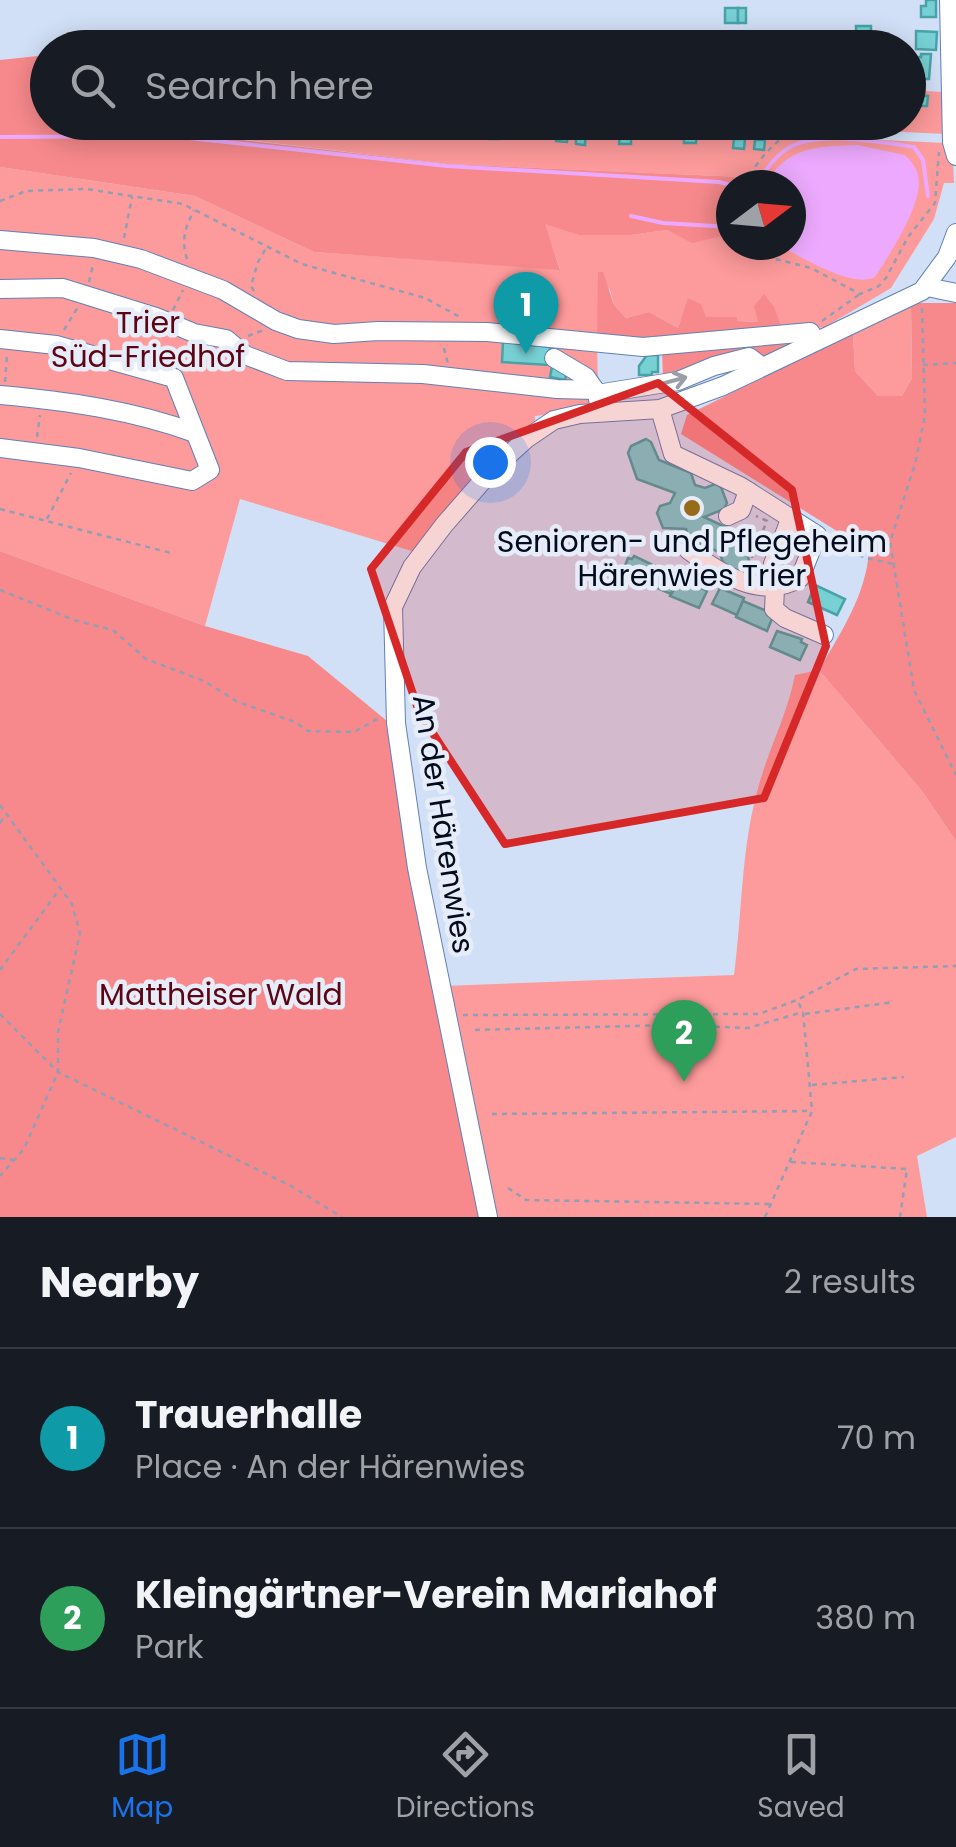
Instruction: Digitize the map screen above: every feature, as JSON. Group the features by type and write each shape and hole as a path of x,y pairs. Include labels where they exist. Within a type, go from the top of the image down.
{"street":[{"path":"949,0 952,142 956,156"},
{"path":"956,233 946,257 924,289 956,293"},
{"path":"0,240 94,248 141,259 223,290 298,330 334,334 487,332 643,347 813,336"},
{"path":"0,289 63,288 84,299 156,316 194,332 226,339 244,355 287,371 423,374 596,392 678,380 748,357 761,366"},
{"name":"An der Härenwies","path":"488,1217 417,868 396,704 393,606 412,567 492,470 554,420 569,415 660,409 723,386 813,336 924,289"},
{"path":"0,448 78,458 192,481 210,470 174,378 56,344 4,339"},
{"path":"554,358 586,376 596,392 600,414"},
{"path":"3,386 42,398 152,417 195,433"},
{"path":"660,409 672,454 748,491 817,535 800,578 775,589 725,577 688,550"},
{"path":"734,513 748,491"},
{"path":"773,564 791,518"},
{"path":"775,589 774,609 824,635"}],"path":[{"path":"753,170 780,140"},
{"path":"813,336 860,294 879,286 886,278 908,237 934,203 941,140"},
{"path":"0,201 26,191 86,189 183,204 302,264 424,298 487,332"},
{"path":"124,242 133,196"},
{"path":"175,307 190,276 183,248 184,229 195,209"},
{"path":"259,298 251,286 267,247"},
{"path":"779,260 810,268 860,294"},
{"path":"67,324 84,299 93,264"},
{"path":"924,289 925,416 915,464 890,542 914,690 956,775"},
{"path":"174,378 212,345 252,335 276,321"},
{"path":"3,386 4,339"},
{"path":"922,365 956,363"},
{"path":"38,436 42,398"},
{"path":"47,520 78,458"},
{"path":"0,508 171,553"},
{"path":"734,513 766,521 750,564"},
{"path":"817,535 866,558 894,564"},
{"path":"0,590 74,620 113,630 146,659 204,681 238,702 294,722 308,732 354,732 396,704"},
{"path":"0,805 72,904 80,934 58,1032 58,1072 24,1149 0,1176"},
{"path":"0,822 6,814"},
{"path":"0,970 60,889"},
{"path":"447,1016 759,1014 797,1000 856,969 956,966"},
{"path":"766,1217 812,1111 804,1013 797,1000"},
{"path":"474,1030 672,1025 748,1028 804,1013 894,1002"},
{"path":"0,1014 58,1072 291,1186 342,1217"},
{"path":"810,1085 904,1077"},
{"path":"492,1114 812,1111"},
{"path":"0,1158 14,1160"},
{"path":"790,1162 906,1168 900,1217"},
{"path":"508,1188 526,1200 771,1204"}],"highlighted area":[{"path":"658,383 792,490 826,646 764,798 505,844 419,712 371,569 466,452"}],"green space":[{"path":"30,57 30,140 244,140 447,164 716,176 716,237 692,243 667,230 578,235 545,224 560,270 314,252 195,196 0,167 0,60"},
{"name":"Trier Süd-Friedhof","path":"926,91 943,92 945,134 926,133"},
{"name":"Trier Süd-Friedhof","path":"248,140 945,143 953,163 954,183 944,183 934,219 891,288 825,327 783,332 759,322 737,321 736,317 706,317 689,298 678,328 649,312 626,318 614,305 609,287 597,342 595,409 535,416 535,427 415,552 240,499 205,626 0,551 0,167 195,196 314,252 560,269 544,223 578,235 667,230 692,242 716,237 716,260 806,260 806,170 716,170 716,176 447,164"},
{"path":"598,272 603,272 614,305 626,318 649,312 678,328 688,298 701,304 706,317 758,322 754,306 764,294 774,307 783,332 670,343 597,340"},
{"path":"911,303 912,378 902,396 878,396 855,371 853,333"},
{"path":"911,303 956,303 956,841 922,791 819,670 858,598 869,551 681,434 687,415 853,333 855,371 878,396 902,396 912,378"},
{"path":"785,339 791,347 762,362 663,381 662,350"},
{"name":"Mattheiser Wald","path":"0,551 205,626 308,656 387,721 486,1217 0,1217"},
{"path":"819,670 922,791 956,841 956,1137 917,1156 927,1217 486,1217 444,986 734,975 745,860 757,792 795,675"}],"shaded area":[{"path":"857,145 905,155 916,169 919,186 911,213 875,277 853,279 806,259 806,170 775,170 804,151"}],"building":[{"path":"926,0 936,0 936,17 921,17 921,6 926,6"},
{"path":"725,8 738,8 738,23 725,23"},
{"path":"738,8 746,8 746,23 738,23"},
{"path":"926,31 937,32 936,50 926,50"},
{"path":"926,54 931,54 926,79"},
{"path":"734,140 745,140 744,149 733,148"},
{"path":"755,140 765,140 764,150 754,149"},
{"path":"503,341 550,347 549,365 502,362"},
{"path":"647,355 658,355 658,372 639,375 639,366"},
{"path":"552,367 567,370 565,380 550,377"},
{"name":"Senioren- und Pflegeheim Härenwies Trier","path":"646,439 659,460 691,473 695,485 721,487 727,503 724,509 704,517 738,533 748,530 750,537 742,540 750,563 748,568 727,572 719,552 689,539 686,529 663,528 657,513 675,493 637,479 628,453 631,446"},
{"path":"634,556 651,564 643,581 624,568 628,558"},
{"path":"650,567 678,576 671,594 646,583"},
{"path":"681,578 707,591 699,608 670,596"},
{"path":"815,585 845,599 837,615 808,602"},
{"path":"720,588 744,598 737,615 712,604"},
{"path":"743,601 774,614 767,631 736,617"},
{"path":"777,631 802,639 807,645 800,660 770,647"}],"waterway":[{"path":"0,137 30,137"},
{"path":"207,140 447,166 716,182"},
{"path":"766,170 788,148 814,140"},
{"path":"861,140 914,147 923,160 928,196"},
{"path":"631,216 663,223 716,226"}],"place":[{"name":"Trauerhalle","path":"526,354"},
{"name":"Senioren- und Pflegeheim Härenwies Trier","path":"692,508"},
{"name":"Kleingärtner-Verein Mariahof","path":"684,1082"}]}
